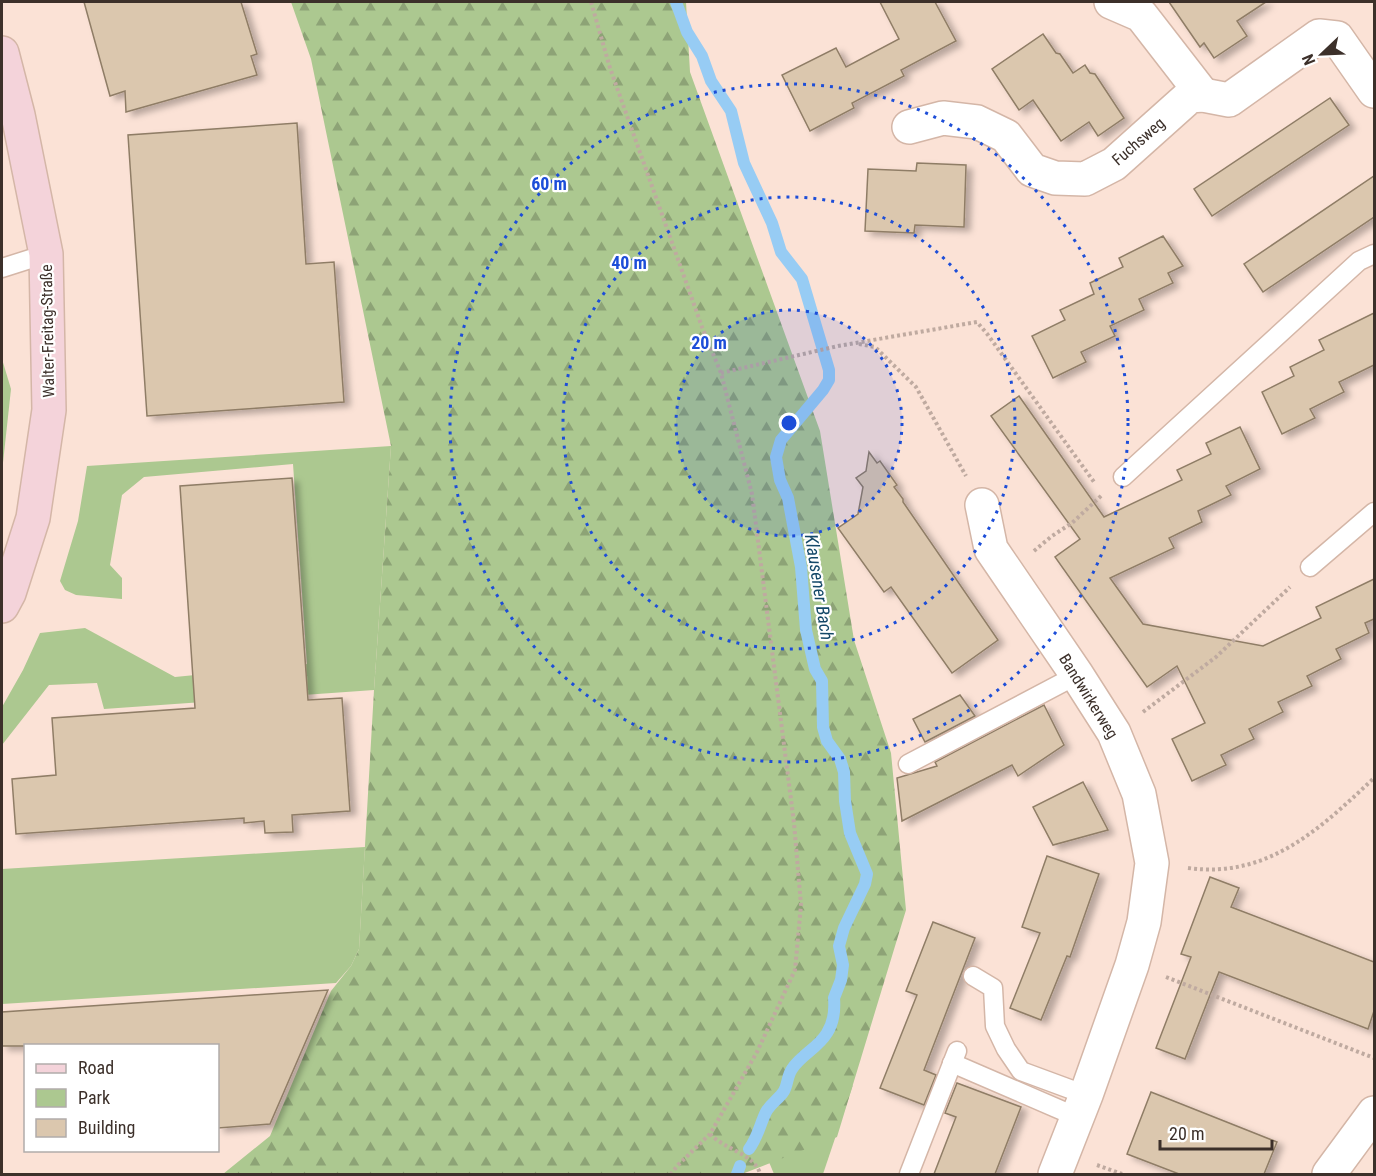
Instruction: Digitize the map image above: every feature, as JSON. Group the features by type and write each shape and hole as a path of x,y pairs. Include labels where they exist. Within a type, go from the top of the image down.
{"street":[{"path":"1111,2 1141,15 1203,95 1229,100 1318,36 1336,38 1374,91"},
{"name":"Walter-Freitag-Straße","path":"2,53 18,115 46,254 49,410 33,518 9,593 2,606"},
{"name":"Fuchsweg","path":"909,126 942,118 977,122 1006,136 1032,170 1055,178 1084,179 1114,164 1190,96 1203,95"},
{"name":"Bandwirkerweg","path":"982,505 991,549 1114,733 1139,794 1152,863 1144,922 1132,965 1082,1106 1054,1174"},
{"path":"1329,1174 1374,1113"}],"lane":[{"path":"2,268 46,254"},
{"path":"1123,477 1359,261 1374,254"},
{"path":"1310,567 1370,523"},
{"path":"908,764 1077,675"},
{"path":"973,976 993,988 995,1026 1006,1049 1021,1071 1082,1106"},
{"path":"909,1174 955,1057 1082,1106"}],"path":[{"path":"591,2 614,79 702,327 721,373 752,494 792,811 801,905 795,970 757,1052 710,1134 671,1174"},
{"path":"721,373 837,346 977,322 1104,494 1072,523 1052,536"},
{"path":"854,343 875,346 916,387 982,505"},
{"path":"1114,733 1216,657 1310,567"},
{"path":"1152,863 1194,868 1232,868 1265,859 1301,842 1332,818 1374,778"},
{"path":"1172,979 1374,1058"},
{"path":"710,1134 715,1140 753,1161 760,1174"},
{"path":"1095,1164 1122,1174"}],"green space":[{"path":"291,2 686,2 690,72 820,431 854,640 891,753 906,910 837,1137 742,1174 223,1174 270,1136 331,991 351,966 359,949 391,446 311,59"},
{"path":"2,359 11,389 2,472"},
{"path":"391,446 374,690 104,709 97,683 49,685 2,745 2,707 40,633 85,628 175,677 307,664 293,464 144,477 122,495 110,565 122,578 122,599 76,595 65,590 60,581 78,521 87,466"},
{"path":"365,847 359,949 351,966 336,983 2,1004 2,869"},
{"path":"853,1085 823,1174 774,1174 769,1162"}],"building":[{"path":"84,2 241,2 257,54 251,56 257,75 126,112 125,91 110,96"},
{"path":"880,2 935,2 956,41 901,70 904,76 852,103 854,108 810,131 782,75 836,48 846,67 899,39"},
{"path":"1169,2 1266,2 1237,21 1247,36 1214,58 1204,43 1200,47"},
{"path":"1043,34 1073,73 1085,65 1090,73 1095,74 1124,118 1098,136 1089,122 1061,141 1033,100 1019,110 992,69"},
{"path":"1330,98 1349,125 1212,216 1194,189"},
{"path":"297,123 306,264 334,262 344,402 147,416 128,135"},
{"path":"917,163 966,165 964,227 915,225 914,233 865,231 868,169 916,171"},
{"path":"1374,176 1374,217 1263,292 1244,264"},
{"path":"1163,236 1183,266 1168,273 1173,283 1139,299 1144,310 1110,326 1115,336 1081,352 1086,362 1053,378 1032,336 1065,320 1060,310 1094,294 1090,283 1123,267 1119,258"},
{"path":"1374,313 1374,365 1339,382 1344,392 1310,409 1315,418 1282,434 1262,392 1294,376 1290,367 1324,350 1319,340"},
{"path":"1019,396 1104,517 1182,480 1177,470 1211,454 1206,443 1240,427 1260,469 1226,486 1231,495 1198,511 1202,522 1169,538 1174,548 1110,578 1143,624 1263,646 1321,618 1316,607 1374,579 1374,619 1365,623 1369,633 1336,649 1341,659 1307,676 1312,686 1278,702 1283,712 1249,729 1254,739 1221,755 1226,765 1192,781 1172,739 1205,723 1177,666 1147,687 1055,557 1080,539 991,416"},
{"path":"869,452 877,463 880,461 897,485 894,487 903,502 998,640 952,673 891,587 884,592 838,528 858,514 863,487 856,478 866,471"},
{"path":"292,478 308,700 342,698 350,811 292,815 293,832 265,833 264,821 244,823 244,818 16,834 12,779 56,775 52,718 195,708 180,486"},
{"path":"960,695 975,716 925,742 913,719"},
{"path":"1044,705 1064,745 1018,776 1012,765 902,821 897,778 937,766 935,762"},
{"path":"1083,782 1108,830 1053,845 1033,807"},
{"path":"1047,856 1099,874 1070,957 1067,956 1041,1020 1010,1008 1040,933 1022,927"},
{"path":"1210,877 1239,888 1231,907 1374,962 1374,1011 1368,1029 1219,972 1185,1059 1156,1048 1191,957 1181,954"},
{"path":"933,922 975,938 924,1070 936,1075 924,1105 880,1088 917,995 906,991"},
{"path":"328,990 270,1124 219,1128 219,1044 2,1046 2,1012"},
{"path":"957,1083 1021,1107 995,1174 934,1174 956,1117 945,1113"},
{"path":"1151,1092 1277,1142 1264,1174 1179,1174 1127,1154"}],"waterway":[{"name":"Klausener Bach","path":"676,2 687,32 702,56 711,81 731,111 744,163 772,223 781,252 802,279 829,370 829,380 823,390 781,440 776,457 780,480 788,498 801,567 806,630 815,669 822,681 823,727 827,741 840,759 844,772 845,801 850,833 867,874 865,884 844,928 839,946 843,965 841,980 834,998 831,1025 823,1038 792,1069 784,1091 766,1112 749,1149"},
{"name":"Klausener Bach","path":"737,1174 740,1166"}]}
